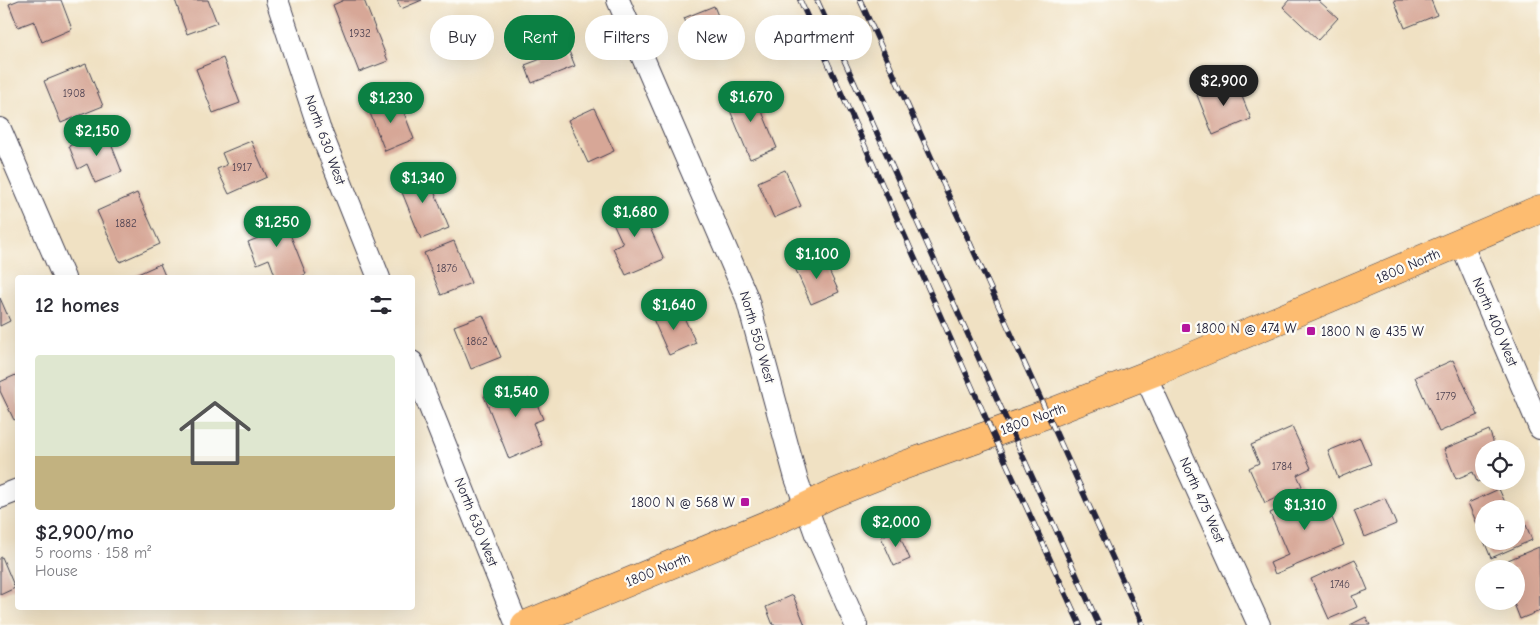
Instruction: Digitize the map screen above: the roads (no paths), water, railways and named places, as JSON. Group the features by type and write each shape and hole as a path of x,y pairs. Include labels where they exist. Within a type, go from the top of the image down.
{"main road":[{"name":"1800 North","path":"525,625 778,520 806,506 902,466 1047,414 1145,376 1540,209"}],"street":[{"name":"North 630 West","path":"277,0 319,128 378,275"},
{"name":"North 550 West","path":"618,0 748,298 796,478 816,534 856,625"},
{"path":"0,129 63,275"},
{"name":"North 400 West","path":"1461,243 1540,428"},
{"name":"North 630 West","path":"415,370 517,625"},
{"name":"North 475 West","path":"1145,376 1259,625"},
{"path":"0,497 15,491"}],"railway":[{"path":"800,0 1080,625"},
{"path":"817,0 1099,625"},
{"path":"860,0 1143,625"}],"place":[{"name":"1800 N @ 474 W","path":"1186,328"},
{"name":"1800 N @ 435 W","path":"1311,331"},
{"name":"1800 N @ 568 W","path":"745,502"}]}
